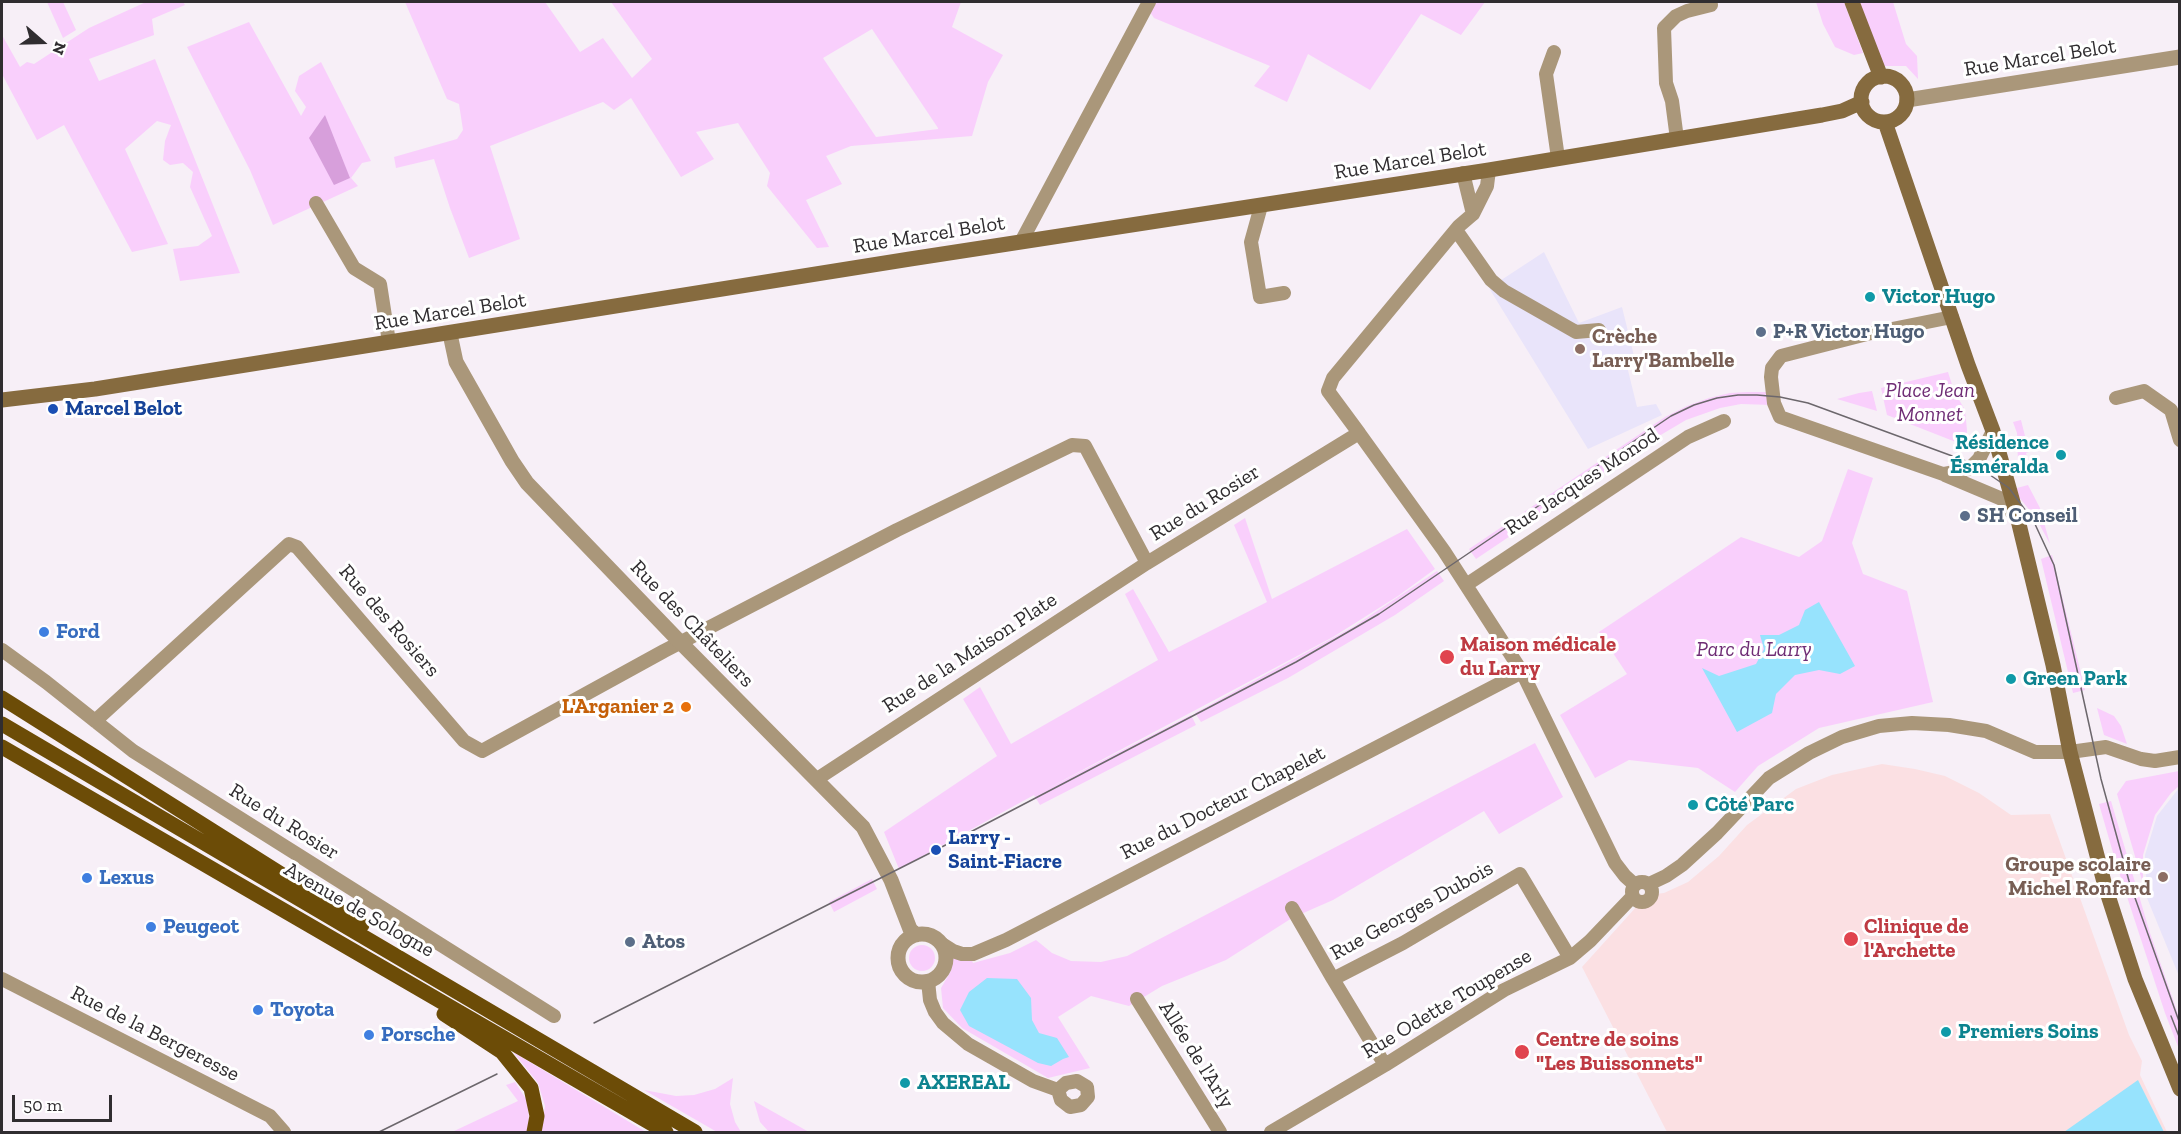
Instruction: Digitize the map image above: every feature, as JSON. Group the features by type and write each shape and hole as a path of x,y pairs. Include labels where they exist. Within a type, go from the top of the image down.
{"main road":[{"path":"1852,2 1881,77"},
{"path":"1881,77 1889,77 1902,85 1907,100 1904,112 1899,117 1885,122 1878,121 1867,114 1862,95 1869,83 1881,77"},
{"name":"Rue Marcel Belot","path":"2,400 95,389 1489,170 1822,115 1842,111 1862,102"},
{"path":"1885,122 1993,431 2018,520 2053,664 2062,722 2105,886 2135,979 2180,1089"},
{"path":"2,698 638,1099"},
{"name":"Avenue de Sologne","path":"2,724 695,1132"},
{"name":"Avenue de Sologne","path":"2,750 262,897 666,1132"},
{"path":"262,897 502,1052 531,1088 537,1116 534,1132"}],"street":[{"path":"1021,242 1149,2"},
{"path":"1677,139 1672,101 1666,83 1664,28 1676,16 1711,5"},
{"path":"1554,52 1546,74 1558,158"},
{"name":"Rue Marcel Belot","path":"1907,100 2180,57"},
{"path":"1489,170 1487,186 1473,214 1456,230 1333,378 1328,391 1466,585 1522,672 1615,863 1639,888 1666,876 1682,865 1717,833 1769,778 1842,736 1879,726 1912,723 1949,725 1986,731 2035,752 2070,752 2106,747 2123,754 2155,761 2180,757"},
{"path":"1463,173 1473,214"},
{"path":"316,203 354,268 380,284 389,342"},
{"path":"1261,206 1251,242 1260,297 1284,293"},
{"path":"1456,230 1491,280 1504,291 1576,332 1599,330"},
{"path":"1952,317 1788,352 1776,359 1772,368 1774,403 1780,417 1943,474 2002,499 2018,520"},
{"name":"Rue des Châteliers","path":"450,334 456,362 512,461 527,483 863,827 894,887 910,928 916,934"},
{"path":"2116,398 2144,391 2152,396 2171,410 2180,440"},
{"name":"Rue Jacques Monod","path":"1466,585 1680,443 1724,421"},
{"path":"1943,474 1969,469 1979,459 1993,431"},
{"name":"Rue du Rosier","path":"681,642 897,530 1072,445 1085,446 1147,563 1359,433"},
{"name":"Rue des Rosiers","path":"95,721 289,544 297,547 464,741 482,751 681,642"},
{"name":"Rue de la Maison Plate","path":"817,779 1147,563"},
{"name":"Rue du Rosier","path":"2,650 133,751 554,1016"},
{"name":"Rue du Docteur Chapelet","path":"942,944 962,954 973,954 1006,940 1522,672"},
{"name":"Rue Georges Dubois","path":"1333,979 1403,943 1520,874 1570,958"},
{"name":"Rue Odette Toupense","path":"1271,1132 1385,1065 1504,990 1570,958 1590,941 1639,888"},
{"name":"Rue Georges Dubois","path":"1292,908 1385,1065"},
{"path":"916,934 930,935 942,944 946,958 945,966 935,978 928,981 915,980 904,972 899,961 903,943 916,934"},
{"name":"Rue de la Bergeresse","path":"2,980 270,1116 284,1132"},
{"path":"928,981 930,1000 935,1012 943,1023 968,1044 1033,1081 1058,1089"},
{"name":"Allée de l'Arly","path":"1137,999 1220,1132"}],"shaded area":[{"path":"325,115 350,178 334,185 309,138"},
{"name":"Crèche Larry'Bambelle","path":"1544,252 1579,323 1622,307 1634,356 1625,358 1637,407 1656,404 1662,415 1588,449 1489,288"},
{"name":"Clinique de l'Archette","path":"1882,764 1945,776 1979,793 2011,815 2050,814 2129,1035 2142,1061 2140,1075 2167,1132 1667,1132 1582,967 1647,895 1664,893 1688,882 1719,856 1747,825 1796,789 1832,775"},
{"name":"Groupe scolaire Michel Ronfard","path":"2179,788 2179,976 2147,898 2145,855 2157,816"}],"green space":[{"path":"47,2 63,2 76,30 63,38"},
{"path":"146,2 183,2 185,5 152,19 154,35 89,59 99,81 155,59 240,273 180,281 173,249 198,246 212,236 190,187 193,172 183,163 170,165 163,160 165,141 171,125 157,121 125,149 168,244 132,252 64,125 37,140 2,74 2,35 20,67 27,62 34,64 89,28"},
{"path":"405,2 545,2 580,52 603,38 632,78 652,59 611,2 961,2 952,27 1003,55 988,82 972,136 851,146 826,156 842,184 806,200 829,247 817,248 767,186 770,173 738,123 696,132 714,159 681,177 631,98 614,110 603,102 490,146 520,239 469,258 434,159 396,168 394,157 457,139 463,130 459,104 447,99","holes":["872,29 938,128 876,137 823,58"]},
{"path":"1156,2 1485,2 1461,35 1421,14 1370,90 1308,54 1287,102 1254,86 1270,66 1154,18 1150,12"},
{"path":"1816,2 1844,2 1863,53 1854,55 1835,47 1823,24"},
{"path":"1857,2 1893,2 1906,44 1917,56 1918,79 1906,66 1884,66"},
{"path":"249,22 301,116 306,107 295,91 299,76 321,62 371,161 362,163 351,178 358,186 273,225 250,170 187,47"},
{"name":"Place Jean Monnet","path":"1948,372 1954,391 1965,410 1966,446 1887,415 1881,388"},
{"path":"1872,391 1877,411 1837,399 1859,393"},
{"path":"1747,392 1768,392 1772,405 1741,404 1720,408 1686,420 1476,559 1469,549 1665,417 1709,398"},
{"path":"2021,420 2029,452 2026,453 2029,466 2018,463 2017,433 2013,422"},
{"name":"Parc du Larry","path":"1848,469 1873,478 1852,543 1863,574 1907,591 1933,702 1819,728 1758,766 1735,792 1698,768 1629,760 1595,778 1560,715 1627,674 1599,632 1741,537 1799,557 1822,541"},
{"path":"2028,485 2040,508 2050,544 2036,518 2018,496 2017,488"},
{"path":"1245,518 1272,599 1407,529 1435,569 1398,596 1333,637 1041,792 1191,715 1196,725 1040,805 1034,795 899,869 884,832 997,756 963,699 980,687 1011,744 1158,660 1125,594 1133,589 1169,652 1267,602 1234,525"},
{"path":"2052,555 2085,690 2073,693 2041,559"},
{"path":"1437,571 1444,581 1395,615 1288,678 1201,722 1195,713 1353,627"},
{"path":"2097,708 2114,716 2121,726 2127,744 2104,735"},
{"path":"1535,743 1563,797 1499,834 1484,811 1333,900 1292,918 1226,960 1162,986 1129,1006 1091,996 1058,1017 1090,1068 1048,1078 962,1028 943,1008 941,988 951,971 953,958 971,958 973,963 1010,953 1036,940 1052,953 1071,961 1101,962 1127,956"},
{"path":"2179,771 2179,786 2155,815 2143,855 2143,884 2117,794 2126,781"},
{"path":"2111,801 2150,933 2179,1017 2179,1049 2116,863 2099,804"},
{"path":"872,879 877,889 834,912 829,902"},
{"path":"922,945 931,949 935,958 931,967 922,971 913,967 909,958 913,949"},
{"path":"513,1052 646,1132 541,1132 545,1106 538,1083"},
{"path":"733,1078 730,1104 735,1122 741,1132 717,1132 644,1090 676,1096 694,1095 715,1089"},
{"path":"515,1082 528,1102 527,1132 452,1132 518,1101 506,1085"},
{"path":"754,1101 809,1132 769,1132 760,1122"}],"water":[{"path":"1819,602 1855,666 1840,674 1819,670 1795,675 1776,694 1772,713 1737,732 1702,668 1719,676 1756,664 1764,649 1760,635 1779,635 1799,625 1805,610"},
{"path":"987,978 1017,979 1031,998 1032,1020 1039,1033 1057,1038 1069,1057 1051,1066 1038,1063 969,1026 960,1010 969,992"},
{"path":"2138,1080 2164,1132 2064,1132"}],"tram line":[{"path":"594,1023 936,850 1296,662 1379,614 1671,416 1694,405 1717,398 1757,395 1808,403 1974,464 2009,488 2034,522 2054,565 2101,779 2129,881 2180,1024"},
{"path":"2171,1016 2180,1039"},
{"path":"379,1132 497,1074"}],"place":[{"name":"Victor Hugo","path":"1870,297"},
{"name":"P+R Victor Hugo","path":"1761,332"},
{"name":"Crèche Larry'Bambelle","path":"1580,349"},
{"name":"Marcel Belot","path":"53,409"},
{"name":"Résidence Ésméralda","path":"2061,455"},
{"name":"SH Conseil","path":"1965,516"},
{"name":"Ford","path":"44,632"},
{"name":"Maison médicale du Larry","path":"1447,657"},
{"name":"Green Park","path":"2011,679"},
{"name":"L'Arganier 2","path":"686,707"},
{"name":"Côté Parc","path":"1693,805"},
{"name":"Larry - Saint-Fiacre","path":"936,850"},
{"name":"Groupe scolaire Michel Ronfard","path":"2163,877"},
{"name":"Lexus","path":"87,878"},
{"name":"Peugeot","path":"151,927"},
{"name":"Clinique de l'Archette","path":"1851,939"},
{"name":"Atos","path":"630,942"},
{"name":"Toyota","path":"258,1010"},
{"name":"Premiers Soins","path":"1946,1032"},
{"name":"Porsche","path":"369,1035"},
{"name":"Centre de soins \"Les Buissonnets\"","path":"1522,1052"},
{"name":"AXEREAL","path":"905,1083"}]}
